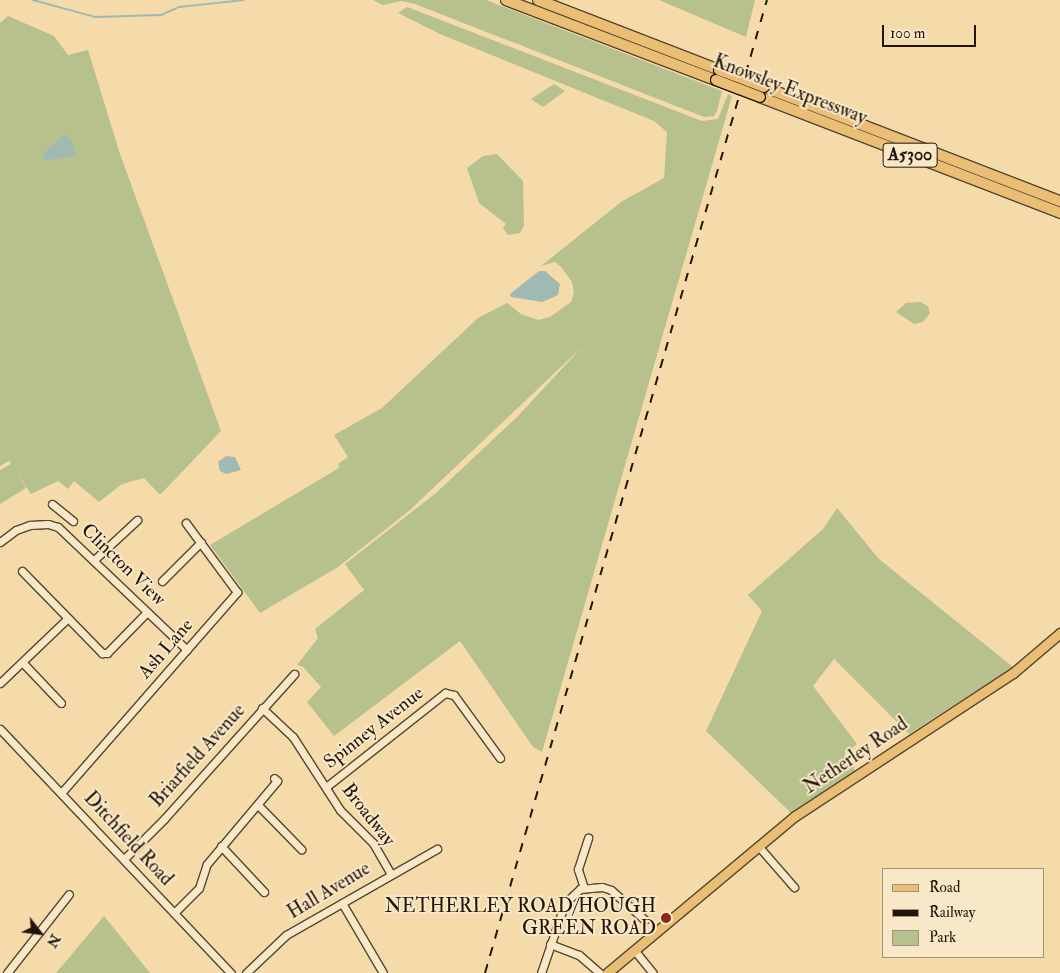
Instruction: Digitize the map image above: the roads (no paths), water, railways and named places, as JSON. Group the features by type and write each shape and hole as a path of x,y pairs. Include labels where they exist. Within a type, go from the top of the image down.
{"highway":[{"name":"Knowsley Expressway","path":"506,0 1060,213"},
{"name":"Knowsley Expressway","path":"538,0 1060,200"}],"main road":[{"name":"Netherley Road","path":"607,973 760,848 795,816 1013,673 1060,633"}],"street":[{"path":"52,504 73,521"},
{"path":"58,527 66,515"},
{"path":"94,560 137,520"},
{"name":"Ash Lane","path":"62,792 237,592 186,523"},
{"name":"Clincton View","path":"0,542 16,530 30,525 48,524 58,527 187,650"},
{"path":"162,580 201,542"},
{"path":"22,571 68,618 107,653 148,612"},
{"path":"0,683 68,618"},
{"path":"22,663 61,703"},
{"name":"Briarfield Avenue","path":"124,859 164,819 294,674"},
{"name":"Spinney Avenue","path":"326,787 445,693 454,695 500,758"},
{"name":"Broadway","path":"262,708 293,737 340,810 373,843 391,874"},
{"name":"Ditchfield Road","path":"0,729 62,792 231,973"},
{"path":"174,913 199,888 207,864 277,782 274,778"},
{"path":"258,805 299,847 304,839"},
{"path":"584,888 578,869 588,838"},
{"path":"221,846 262,890 254,894"},
{"path":"760,848 794,887"},
{"name":"Hall Avenue","path":"246,973 286,935 437,849"},
{"path":"541,973 565,903 584,888 602,887 612,890 645,920"},
{"path":"7,973 70,894"},
{"path":"342,903 383,973"},
{"path":"550,944 587,959 600,973"},
{"path":"634,951 653,973"}],"water":[{"path":"65,134 73,144 75,156 45,160 42,155"},
{"path":"539,271 545,271 560,284 558,295 542,302 511,297 510,294"},
{"path":"226,456 235,457 241,470 226,474 220,471 218,462"}],"waterway":[{"path":"33,0 95,17 161,15 179,7 244,0"}],"railway":[{"path":"485,973 767,0"}],"place":[{"name":"NETHERLEY ROAD/HOUGH GREEN ROAD","path":"666,918"}]}
